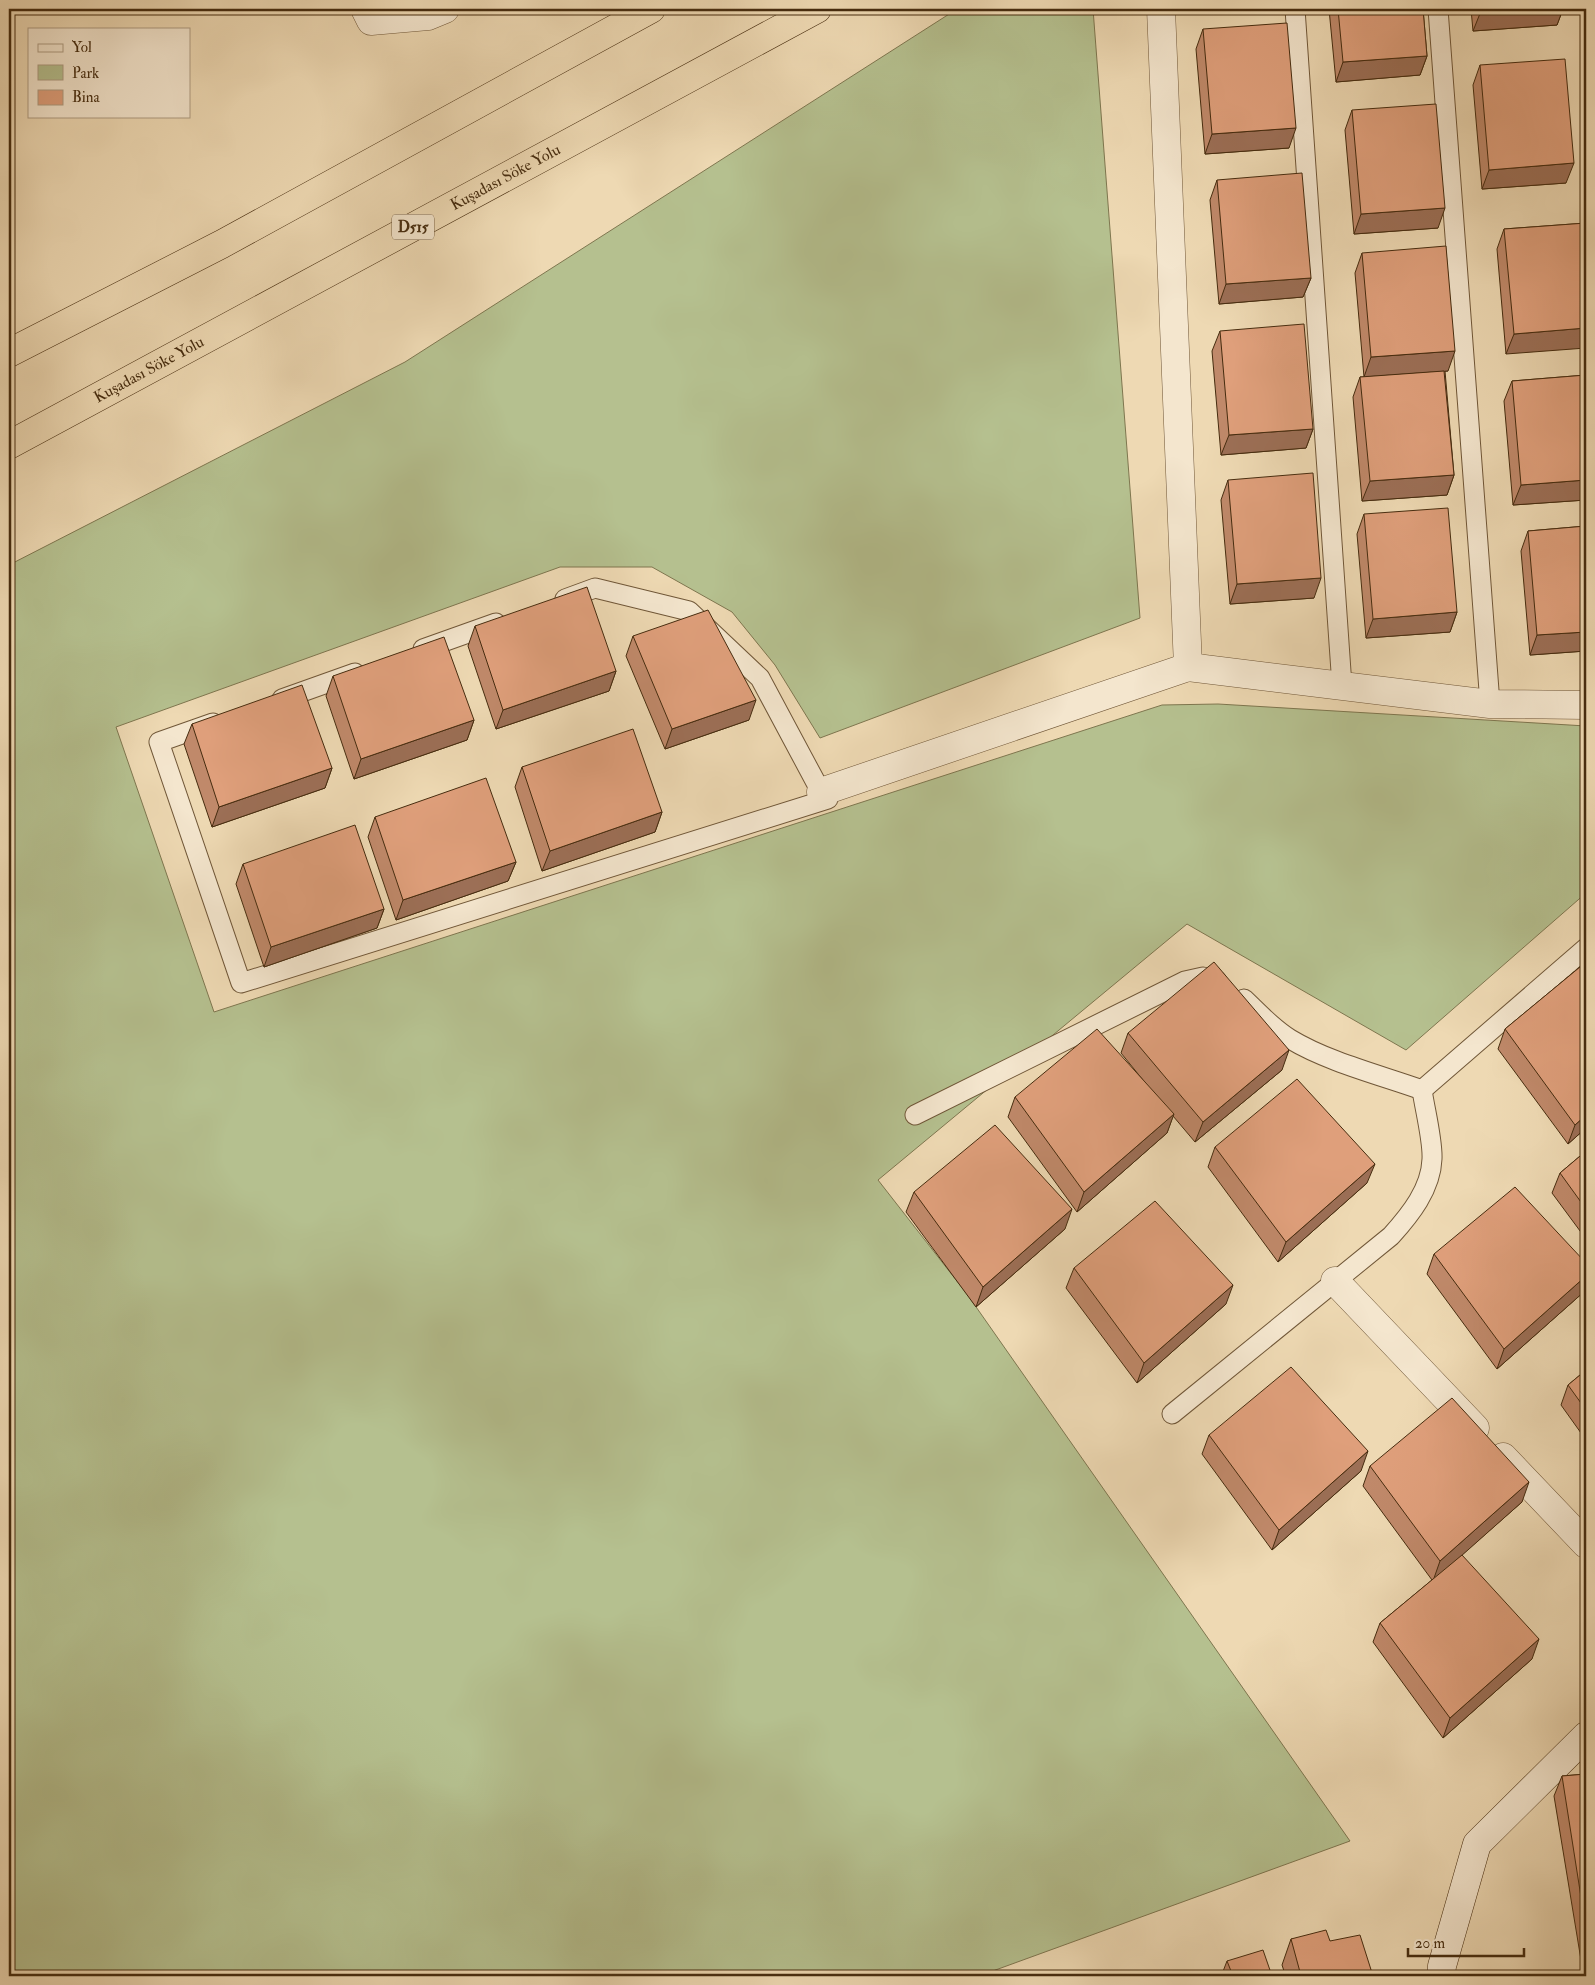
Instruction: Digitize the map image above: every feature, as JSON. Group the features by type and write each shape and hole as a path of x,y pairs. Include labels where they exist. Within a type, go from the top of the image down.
{"highway":[{"path":"9,353 222,244 651,9"},
{"name":"Kuşadası Söke Yolu","path":"9,445 817,9"}],"street":[{"path":"365,9 371,21 428,16 445,9"},
{"path":"1161,9 1188,667"},
{"path":"824,796 1188,667 1490,704 1586,705"},
{"path":"1334,1281 1586,1544"},
{"path":"1441,1976 1442,1966 1477,1844 1586,1736"}],"lane":[{"path":"1295,9 1342,686"},
{"path":"1438,9 1490,704"},
{"path":"234,716 159,742 241,983 824,796 760,678 690,611 596,588 549,604"},
{"path":"410,653 512,617"},
{"path":"261,706 373,666"},
{"path":"1422,1090 1586,948"},
{"path":"915,1115 1185,981 1203,977 1217,980 1239,994 1259,1015 1291,1040 1316,1052 1422,1090"},
{"path":"1172,1414 1390,1236 1418,1202 1427,1182 1432,1159 1422,1090"}],"green space":[{"path":"957,9 1093,9 1140,618 820,738 775,665 732,612 652,567 560,567 116,727 214,1012 1162,705 1218,704 1586,726 1586,893 1406,1050 1187,924 878,1180 967,1294 1350,1841 979,1976 9,1976 9,565 405,362"}],"building":[{"path":"1338,9 1423,9 1427,56 1343,62"},
{"path":"1480,9 1511,9 1481,11"},
{"path":"1287,23 1296,128 1212,134 1203,29"},
{"path":"1565,59 1574,163 1489,170 1480,65"},
{"path":"1436,104 1445,208 1361,214 1352,110"},
{"path":"1302,173 1311,278 1226,284 1217,180"},
{"path":"1586,223 1586,328 1514,334 1504,229"},
{"path":"1446,246 1455,351 1371,357 1362,253"},
{"path":"1304,324 1313,429 1229,435 1220,331"},
{"path":"1444,371 1454,475 1370,481 1360,377"},
{"path":"1586,375 1586,480 1521,485 1512,381"},
{"path":"1313,473 1321,578 1237,584 1228,480"},
{"path":"1448,508 1457,612 1373,619 1364,514"},
{"path":"1586,526 1586,632 1537,635 1528,531"},
{"path":"587,587 616,671 503,710 475,626"},
{"path":"708,610 756,700 672,729 633,636"},
{"path":"444,637 474,720 361,759 333,676"},
{"path":"302,685 332,768 219,807 192,724"},
{"path":"633,729 662,812 550,851 522,767"},
{"path":"486,778 516,862 403,900 375,817"},
{"path":"355,825 384,909 271,947 243,864"},
{"path":"1214,962 1289,1050 1203,1122 1128,1033"},
{"path":"1586,962 1586,1115 1575,1125 1505,1029"},
{"path":"1097,1029 1174,1114 1084,1192 1015,1097"},
{"path":"1297,1079 1375,1164 1286,1242 1215,1147"},
{"path":"995,1125 1072,1209 983,1287 914,1192"},
{"path":"1586,1151 1586,1209 1560,1173"},
{"path":"1515,1187 1586,1263 1586,1276 1504,1349 1434,1254"},
{"path":"1155,1201 1233,1285 1144,1363 1074,1268"},
{"path":"1291,1367 1368,1451 1279,1530 1209,1435"},
{"path":"1586,1370 1586,1410 1568,1385"},
{"path":"1452,1398 1529,1482 1440,1561 1370,1466"},
{"path":"1462,1555 1539,1639 1450,1718 1380,1623"},
{"path":"1586,1774 1586,1929 1562,1776"},
{"path":"1326,1930 1330,1941 1360,1935 1373,1976 1273,1976 1300,1972 1291,1939"},
{"path":"1263,1950 1272,1976 1215,1976 1231,1971 1227,1961"}]}
